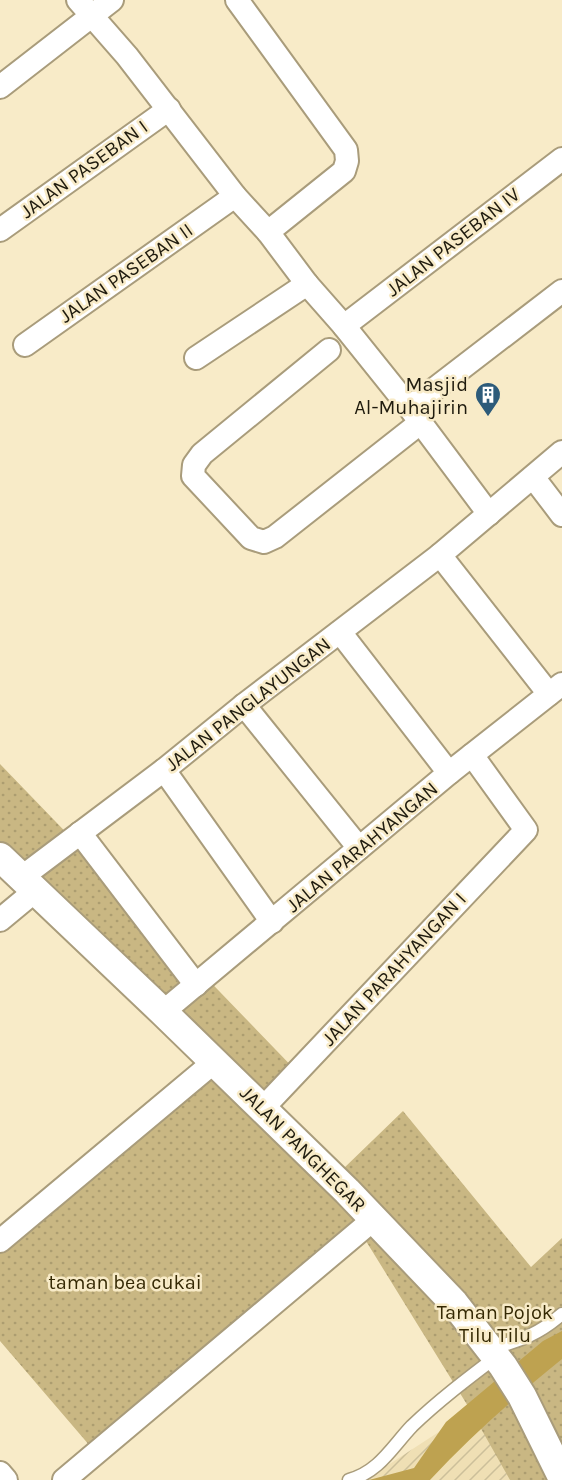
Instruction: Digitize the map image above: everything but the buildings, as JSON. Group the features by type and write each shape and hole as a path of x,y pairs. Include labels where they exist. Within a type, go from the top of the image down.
{"street":[{"path":"0,87 85,8 112,0"},
{"path":"237,0 346,150 347,161 344,171 268,232"},
{"path":"85,8 169,109 232,199 268,232 307,284 344,326 414,415 489,514"},
{"name":"JALAN PASEBAN I","path":"0,230 169,109"},
{"name":"JALAN PASEBAN IV","path":"344,326 560,165"},
{"name":"JALAN PASEBAN II","path":"25,345 232,199"},
{"path":"196,358 307,284"},
{"path":"329,350 202,454 194,465 193,476 251,538 264,542 274,537 414,415 428,394 562,291"},
{"name":"JALAN PANGLAYUNGAN","path":"0,920 28,884 80,833 440,555 562,452"},
{"path":"533,477 562,515"},
{"path":"440,555 555,689"},
{"path":"340,632 449,773"},
{"name":"JALAN PARAHYANGAN","path":"163,1012 449,773 555,689"},
{"path":"244,705 359,848"},
{"name":"JALAN PARAHYANGAN I","path":"263,1108 526,830 472,755"},
{"path":"164,770 272,922"},
{"path":"80,833 196,985"},
{"name":"JALAN PANGHEGAR","path":"0,857 263,1108 374,1218 454,1303 522,1396 562,1477"},
{"path":"0,1242 214,1062"},
{"path":"64,1480 374,1218"},
{"path":"0,1473 6,1480"}],"lane":[{"path":"349,1480 376,1468 412,1427 462,1382 548,1326 562,1314"}],"shaded area":[{"path":"562,1331 562,1359 494,1417 430,1480 369,1480 414,1468 446,1422 543,1341"},
{"path":"471,1411 512,1480 365,1480"}],"green space":[{"path":"0,764 303,1078 280,1106 343,1169 403,1111 531,1267 562,1238 562,1480 510,1480 471,1411 361,1233 96,1453 0,1341 0,1236 217,1067 0,866"}],"place":[{"name":"Masjid Al-Muhajirin","path":"488,418"}],"park label":[{"name":"taman bea cukai","path":"125,1282"},
{"name":"Taman Pojok Tilu Tilu","path":"495,1324"}]}
